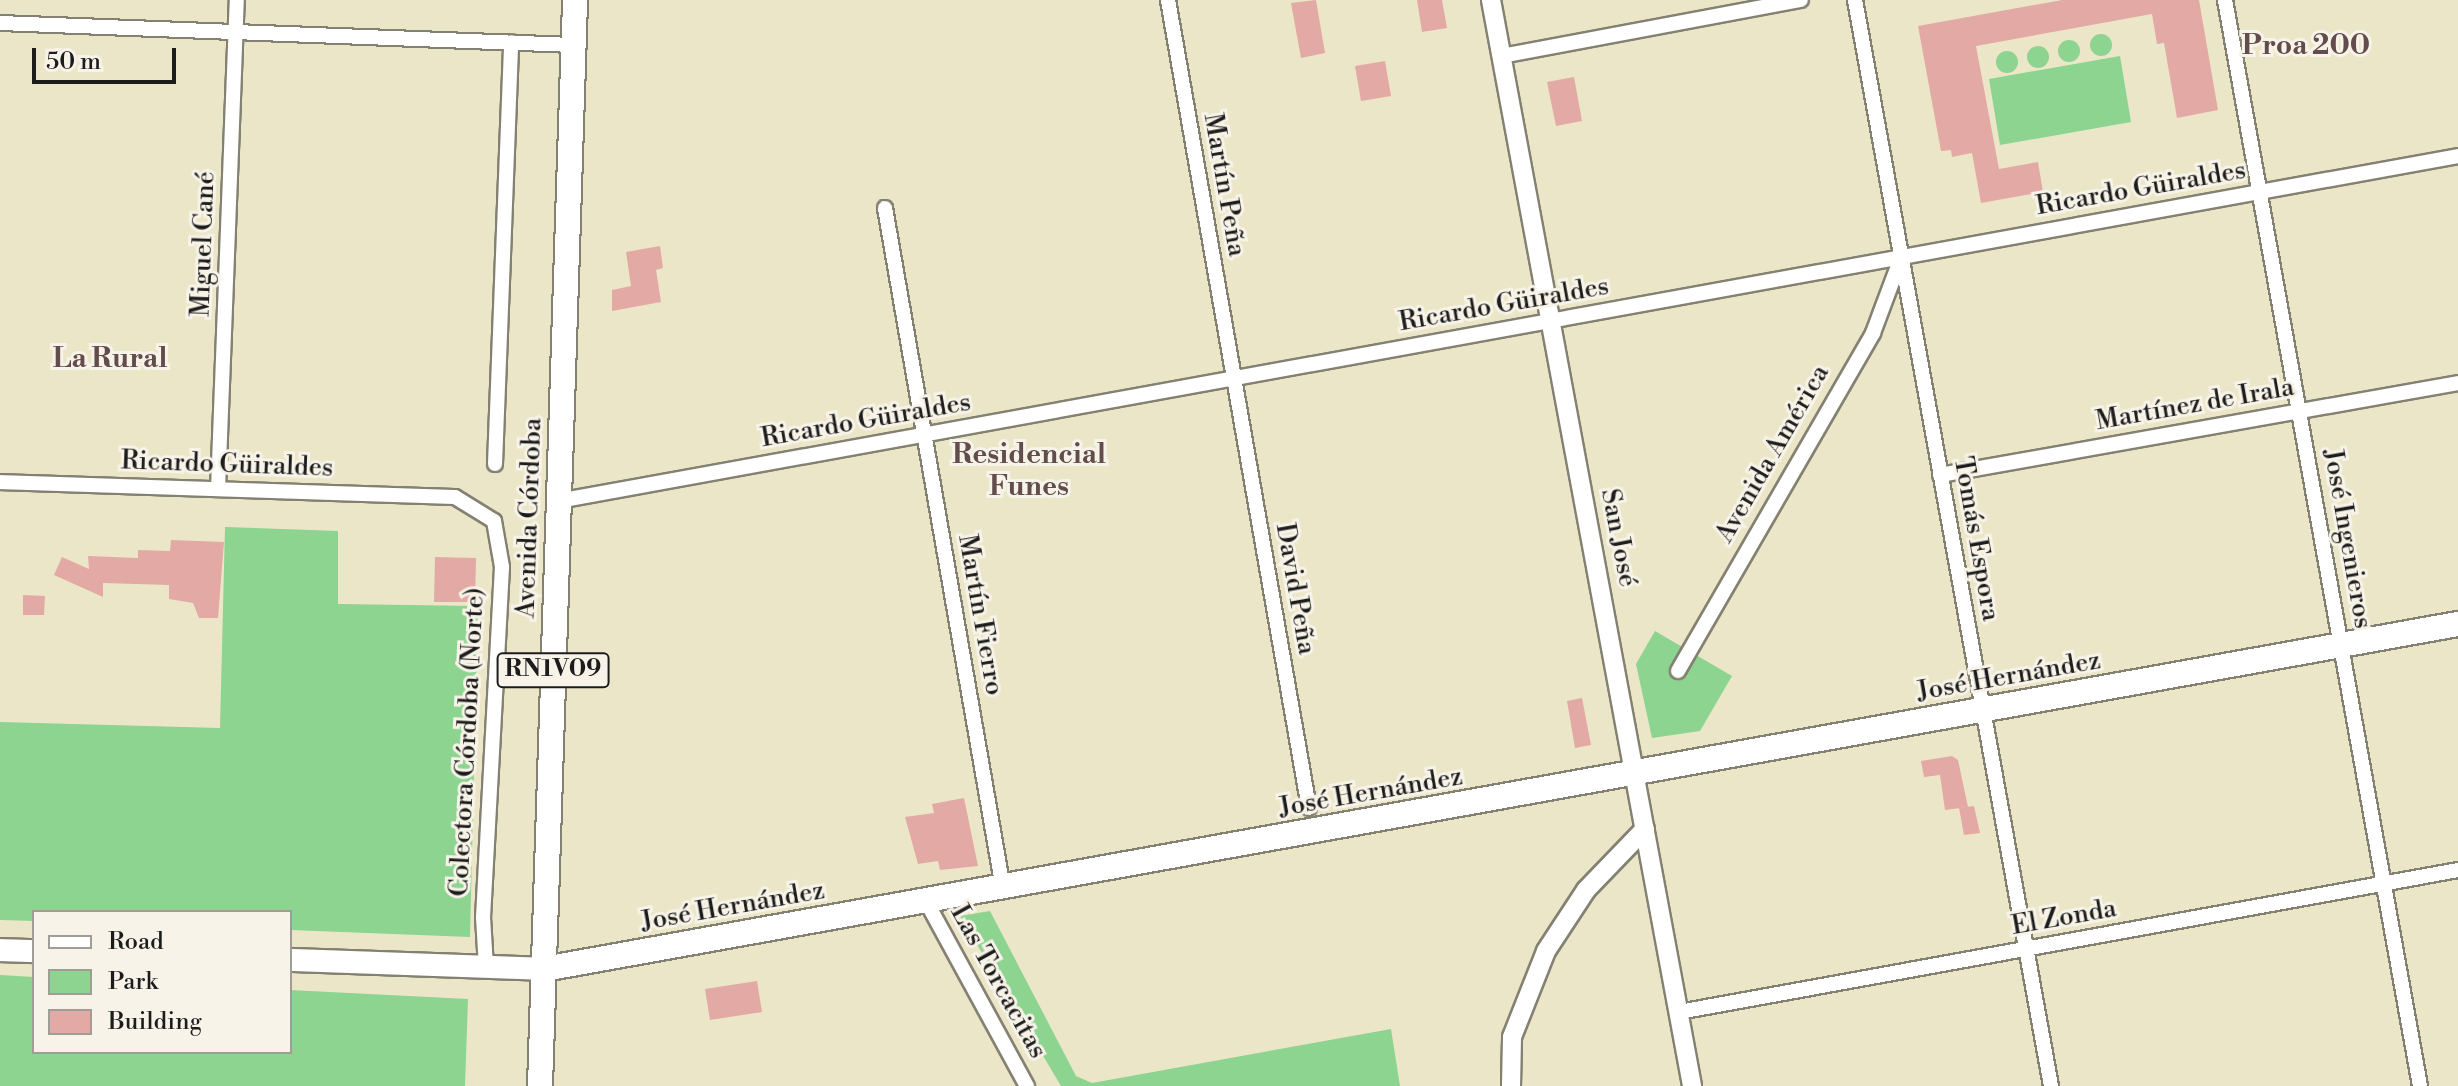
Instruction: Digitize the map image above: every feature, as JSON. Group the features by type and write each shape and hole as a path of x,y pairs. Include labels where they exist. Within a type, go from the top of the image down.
{"main road":[{"name":"Avenida Córdoba","path":"540,1086 575,0"},
{"name":"José Hernández","path":"292,960 544,969 2458,624"},
{"path":"0,950 32,951"}],"street":[{"name":"Miguel Cané","path":"218,489 237,0"},
{"name":"Martín Peña","path":"1168,0 1234,379"},
{"name":"San José","path":"1491,0 1692,1086"},
{"path":"1501,56 1801,0"},
{"name":"Tomás Espora","path":"1855,0 2051,1086"},
{"name":"José Ingenieros","path":"2225,0 2420,1086"},
{"path":"0,23 573,45"},
{"path":"495,464 511,42"},
{"name":"Ricardo Güiraldes","path":"558,501 2458,156"},
{"name":"Martín Fierro","path":"885,208 1003,888"},
{"name":"Avenida América","path":"1678,671 1873,333 1901,257"},
{"name":"David Peña","path":"1234,379 1309,808"},
{"name":"Martínez de Irala","path":"1940,475 2458,383"},
{"name":"Ricardo Güiraldes","path":"0,482 455,497 494,521"},
{"name":"Colectora Córdoba (Norte)","path":"486,967 483,902 502,567 494,521"},
{"path":"1511,1086 1512,1037 1546,951 1586,890 1645,829"},
{"name":"El Zonda","path":"1679,1012 2458,870"},
{"name":"Las Torcacitas","path":"926,901 1027,1086"}],"green space":[{"path":"2101,34 2109,37 2112,45 2109,53 2101,56 2093,53 2090,45 2093,37"},
{"path":"2069,40 2077,43 2080,51 2077,59 2069,62 2061,59 2058,51 2061,43"},
{"path":"2038,46 2046,49 2049,57 2046,65 2038,68 2030,65 2027,57 2030,49"},
{"path":"2007,51 2015,54 2018,62 2015,70 2007,73 1999,70 1996,62 1999,54"},
{"path":"2120,56 2131,122 2000,145 1989,79"},
{"path":"225,527 338,531 338,604 478,606 470,937 292,930 292,910 32,910 32,921 0,920 0,722 220,728"},
{"path":"1655,631 1732,676 1700,731 1652,738 1636,664"},
{"path":"990,911 1076,1076 1092,1083 1391,1029 1400,1086 1061,1086 960,916"},
{"path":"0,975 32,977 32,1054 292,1054 292,990 468,999 465,1086 0,1086"}],"building":[{"path":"1316,0 1325,53 1301,58 1291,3"},
{"path":"1417,0 1442,0 1447,28 1422,32"},
{"path":"2062,0 2199,0 2218,110 2177,118 2164,43 2157,44 2152,14 1976,46 1999,169 2038,162 2043,192 1981,203 1972,153 1952,157 1951,150 1941,151 1918,26"},
{"path":"1385,61 1391,96 1361,101 1355,66"},
{"path":"1574,77 1582,121 1556,126 1547,82"},
{"path":"660,246 663,268 656,270 661,302 612,311 612,290 631,286 626,252"},
{"path":"171,540 224,542 218,618 199,618 193,603 169,599 169,585 103,583 103,597 54,575 62,557 89,569 88,556 138,558 138,550 170,551"},
{"path":"435,557 476,558 475,602 434,602"},
{"path":"23,595 45,596 44,615 23,615"},
{"path":"1582,698 1591,745 1575,748 1567,701"},
{"path":"1952,756 1958,760 1968,807 1945,810 1940,775 1924,777 1921,761"},
{"path":"964,798 978,866 940,870 938,861 918,864 905,817 934,813 932,804"},
{"path":"1974,806 1980,833 1964,835 1959,808"},
{"path":"757,981 762,1012 710,1020 705,989"}],"district":[{"name":"Proa 200","path":"2306,46"},
{"name":"La Rural","path":"110,359"},
{"name":"Residencial Funes","path":"1029,471"}]}
